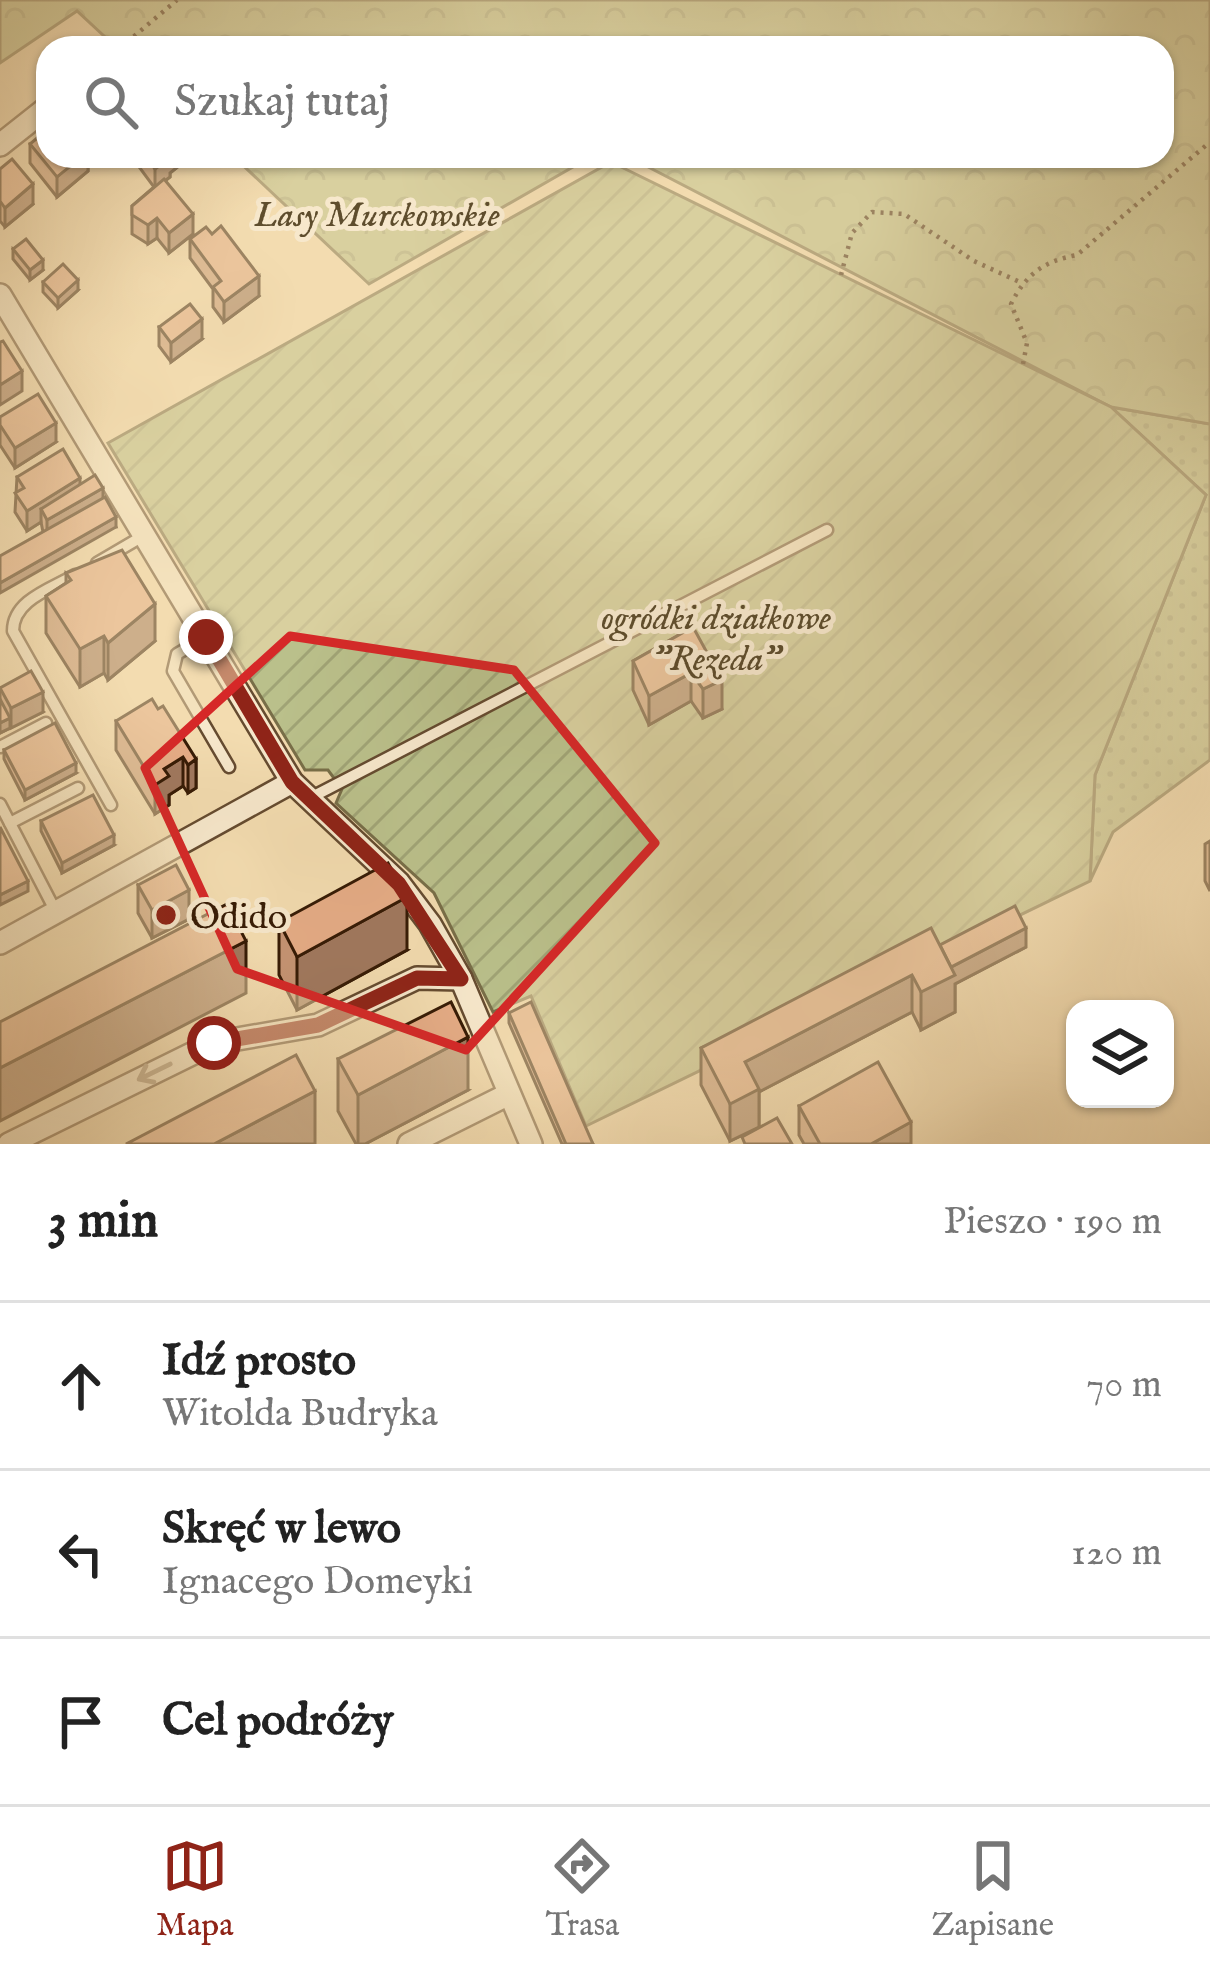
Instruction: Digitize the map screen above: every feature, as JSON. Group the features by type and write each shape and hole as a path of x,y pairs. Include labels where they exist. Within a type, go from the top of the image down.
{"street":[{"path":"0,145 36,116"},
{"path":"0,295 292,782 399,884 461,979 531,1144"},
{"path":"0,943 292,782"},
{"path":"10,1144 214,1043 318,1025 417,978 461,979"},
{"path":"409,1144 509,1094"}],"lane":[{"path":"312,797 827,530"},
{"path":"111,805 20,646 13,618 22,605 146,534"},
{"path":"206,637 176,654 173,670 230,767"},
{"path":"0,747 46,722"},
{"path":"10,823 78,788"},
{"path":"0,804 56,912"}],"path":[{"path":"134,36 177,0"},
{"path":"1023,364 1027,343 1011,304 1022,283 1048,260 1077,255 1210,142"},
{"path":"841,275 852,233 872,212 904,214 974,261 1022,283"}],"highlighted area":[{"path":"290,636 514,670 655,843 466,1050 237,969 145,768"}],"green space":[{"path":"0,0 1210,0 1210,424 1111,407 650,168 1174,168 1174,36 104,36 77,11 0,63"},
{"name":"Lasy Murckowskie","path":"246,168 571,168 369,284"},
{"name":"ogródki działkowe \"Rezeda\"","path":"600,168 623,168 1111,407 1206,495 1095,775 1090,881 586,1126 531,996 493,1012 434,893 336,803 342,789 328,770 305,770 108,443"},
{"path":"1111,407 1210,424 1210,760 1113,832 1090,881 1095,775 1206,495"}],"building":[{"path":"12,159 33,184 5,208 0,201 0,169"},
{"path":"164,179 193,214 169,233 157,218 148,225 132,215 132,206"},
{"path":"221,226 259,276 224,302 213,287 221,281 190,239 206,227 212,234"},
{"path":"26,239 43,260 30,270 13,249"},
{"path":"63,264 78,280 58,298 43,282"},
{"path":"190,304 202,319 171,343 159,327"},
{"path":"0,342 22,371 0,385"},
{"path":"38,394 56,423 15,448 0,417"},
{"path":"63,449 80,478 27,511 15,493 24,488 17,477"},
{"path":"95,475 103,488 47,520 41,509"},
{"path":"105,497 116,517 0,583 0,556"},
{"path":"122,550 155,604 108,643 104,636 80,649 46,596 71,580 66,573"},
{"path":"693,627 722,680 703,689 691,673 649,696 633,661"},
{"path":"31,671 43,692 11,708 0,688"},
{"path":"0,699 10,718 0,723"},
{"path":"152,699 158,709 163,706 196,759 188,765 183,757 164,769 169,776 155,785 116,721"},
{"path":"55,723 76,763 25,790 4,750"},
{"path":"93,795 114,835 62,863 41,821"},
{"path":"0,827 28,881 0,895"},
{"path":"388,863 407,897 297,957 279,922"},
{"path":"176,865 189,890 152,910 138,885"},
{"path":"227,904 246,941 0,1068 0,1022"},
{"path":"1015,906 1026,928 951,967 940,945"},
{"path":"931,928 955,975 921,992 912,975 745,1062 759,1089 730,1104 701,1048"},
{"path":"451,1002 468,1037 358,1095 338,1059"},
{"path":"531,1002 593,1144 566,1144 509,1013"},
{"path":"296,1055 315,1091 214,1144 126,1144"},
{"path":"878,1062 911,1122 871,1144 820,1144 799,1106"},
{"path":"777,1118 792,1144 745,1144 742,1137"}],"place":[{"name":"Odido","path":"166,915"}],"route":[{"path":"206,637 292,782 399,884 430,924 461,979 417,978 318,1025 214,1043"}]}
